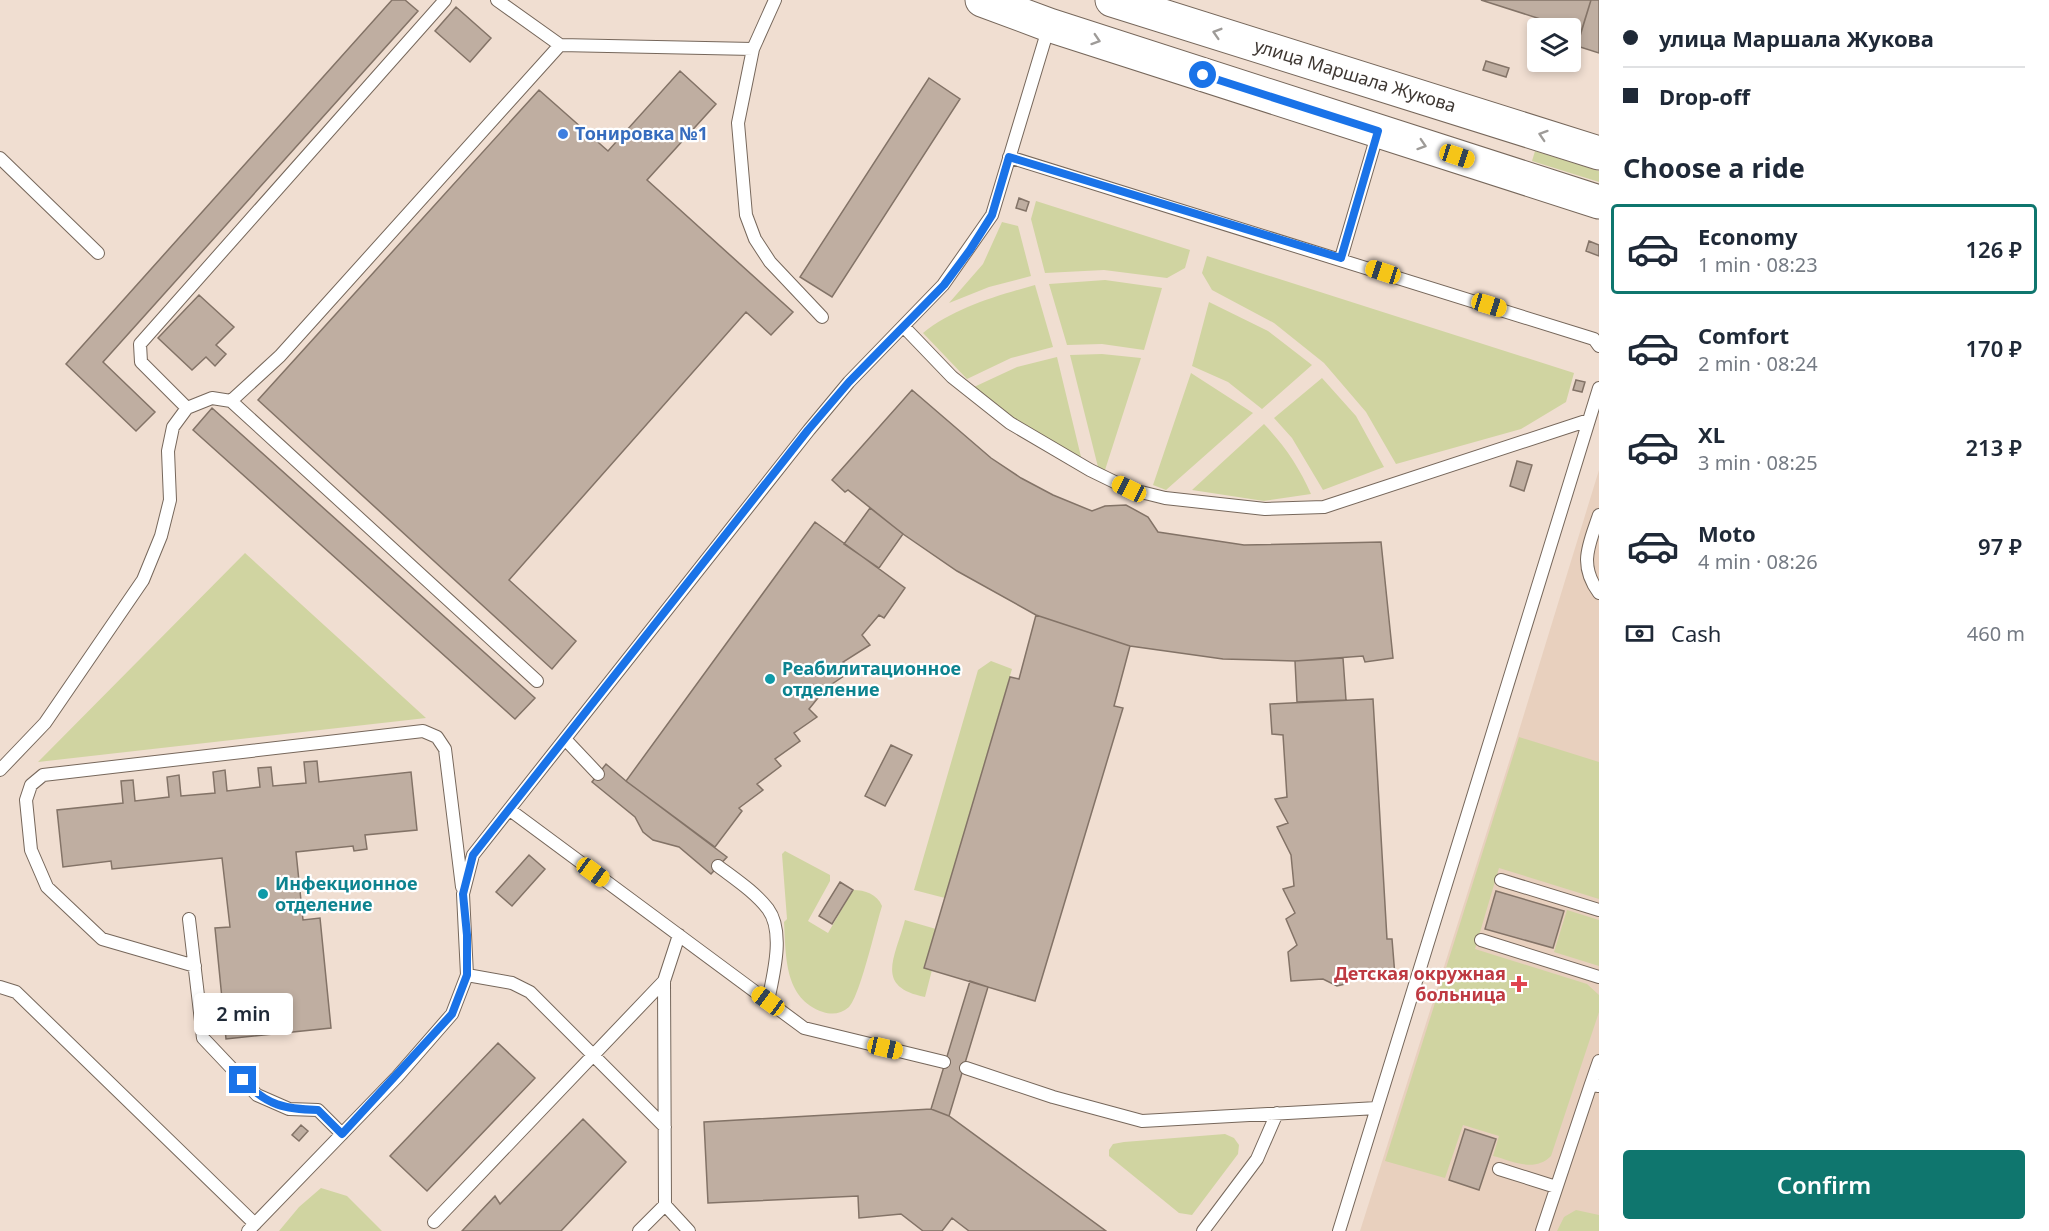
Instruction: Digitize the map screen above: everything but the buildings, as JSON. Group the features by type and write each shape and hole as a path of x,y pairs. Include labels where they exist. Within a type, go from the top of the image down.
{"main road":[{"path":"982,0 1049,25 1599,202"},
{"name":"улица Маршала Жукова","path":"1122,2 1599,153"}],"lane":[{"path":"187,408 141,362 140,344 445,0"},
{"path":"497,0 560,45 753,49"},
{"path":"775,0 753,49 738,123 746,214 755,239 770,262 822,318"},
{"path":"463,894 473,855 808,430 849,382 944,285 987,224 992,215 1049,25"},
{"path":"231,401 280,356 560,45"},
{"path":"1341,258 1378,131"},
{"path":"1009,157 1341,258 1594,339 1599,346"},
{"path":"0,158 98,253"},
{"path":"904,327 952,377 1010,423 1090,470 1129,489 1165,498 1265,509 1324,507 1589,420"},
{"path":"1339,1231 1599,388"},
{"path":"0,770 45,723 143,580 161,536 170,500 168,451 173,427 187,408 212,398 231,401 537,681"},
{"path":"1599,515 1586,556 1587,568 1599,592"},
{"path":"0,987 16,992 251,1228 342,1134 452,1014 467,975 467,935 445,748 437,737 423,731 43,775 31,785 26,800 31,850 47,887 102,939 195,966"},
{"path":"565,739 598,774"},
{"path":"510,810 804,1028 944,1062"},
{"path":"718,866 769,910 777,934 768,1001"},
{"path":"1501,880 1599,910"},
{"path":"189,919 203,1038 257,1095 289,1109 318,1110 342,1134"},
{"path":"679,935 664,981 665,1204 689,1231"},
{"path":"1481,940 1599,977"},
{"path":"467,975 512,983 530,992 665,1127"},
{"path":"434,1222 595,1057 664,981"},
{"path":"1542,1231 1556,1187 1595,1085 1599,1060"},
{"path":"966,1068 1053,1097 1142,1121 1377,1108"},
{"path":"1203,1231 1257,1159 1277,1113"},
{"path":"1499,1169 1556,1187"},
{"path":"639,1231 665,1204"}],"shaded area":[{"name":"Детская окружная больница","path":"1599,470 1599,1231 1360,1231 1517,737"}],"green space":[{"path":"1535,151 1599,171 1599,182 1532,161"},
{"path":"1036,201 1190,250 1185,268 1167,278 1104,270 1045,273 1031,219"},
{"path":"1002,222 1018,226 1031,276 989,287 949,303 983,264"},
{"path":"1207,256 1574,373 1566,402 1521,429 1396,464 1366,412 1324,363 1274,323 1212,290 1202,273"},
{"path":"1105,280 1162,288 1144,350 1102,344 1067,345 1049,284"},
{"path":"1035,285 1053,347 1011,358 967,379 923,333 948,316 962,310 991,298"},
{"path":"1209,302 1268,331 1312,365 1262,409 1228,382 1192,366"},
{"path":"1102,354 1141,358 1105,470 1098,467 1070,355"},
{"path":"1057,357 1082,461 1012,418 974,387 1017,367"},
{"path":"1191,373 1253,413 1166,490 1153,485"},
{"path":"1322,378 1356,416 1384,467 1323,490 1292,438 1274,418"},
{"path":"1264,424 1291,457 1311,494 1264,501 1192,490"},
{"path":"245,553 426,718 38,762"},
{"path":"991,661 1012,669 945,898 914,890 978,670"},
{"path":"1519,737 1599,762 1599,899 1499,868 1475,949 1587,984 1599,995 1599,1012 1551,1156 1538,1164 1530,1165 1493,1156 1499,1136 1463,1125 1445,1178 1385,1161"},
{"path":"785,851 830,875 830,881 808,921 828,933 853,890 870,894 877,898 882,906 858,989 849,1007 840,1012 826,1013 810,1006 794,987 785,949 784,922 787,919 782,854"},
{"path":"1567,910 1599,920 1599,966 1554,952"},
{"path":"905,920 936,929 932,970 925,997 899,986 894,978 893,958"},
{"path":"1225,1134 1234,1138 1239,1145 1238,1154 1192,1215 1179,1213 1109,1156 1109,1150 1113,1144"},
{"path":"321,1188 347,1196 382,1231 279,1231 299,1207"},
{"path":"1576,1210 1599,1215 1599,1231 1557,1231 1564,1217"}],"place":[{"name":"Тонировка №1","path":"563,134"},
{"name":"Реабилитационное отделение","path":"770,679"},
{"name":"Инфекционное отделение","path":"263,894"},
{"name":"Детская окружная больница","path":"1519,984"}],"route":[{"path":"243,1080 257,1095 289,1109 318,1110 342,1134 397,1077 452,1014 467,975 467,935 463,894 473,855 808,430 849,382 944,285 992,215 1009,157 1341,258 1378,131 1203,75"}]}
